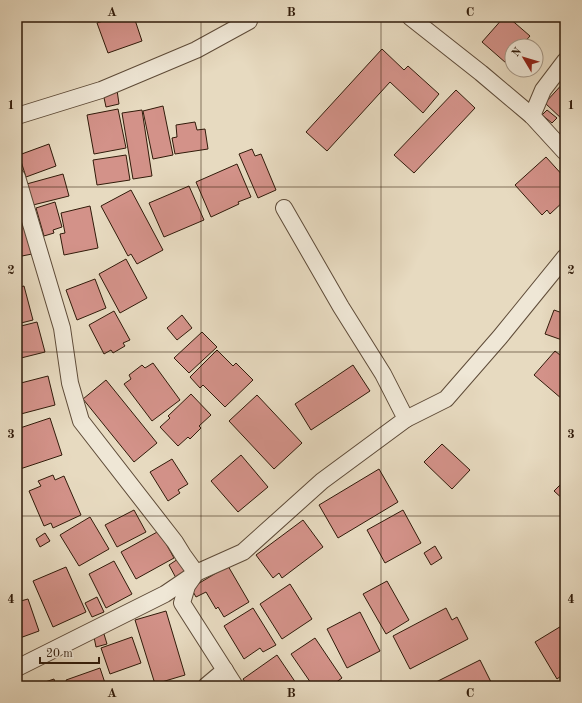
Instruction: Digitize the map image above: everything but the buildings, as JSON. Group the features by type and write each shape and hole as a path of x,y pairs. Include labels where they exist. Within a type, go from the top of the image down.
{"street":[{"path":"410,17 532,116 565,152"},
{"path":"17,116 101,90 196,50 249,21"},
{"path":"532,116 543,90 565,61"},
{"path":"17,177 62,328 70,383 81,421 175,542 196,573"},
{"path":"284,208 341,307 383,374 406,420"},
{"path":"17,668 165,594 196,573 243,552 322,481 406,420 446,399 500,337 565,257"},
{"path":"196,573 187,586 182,603 235,686"},
{"path":"206,686 225,670"}]}
